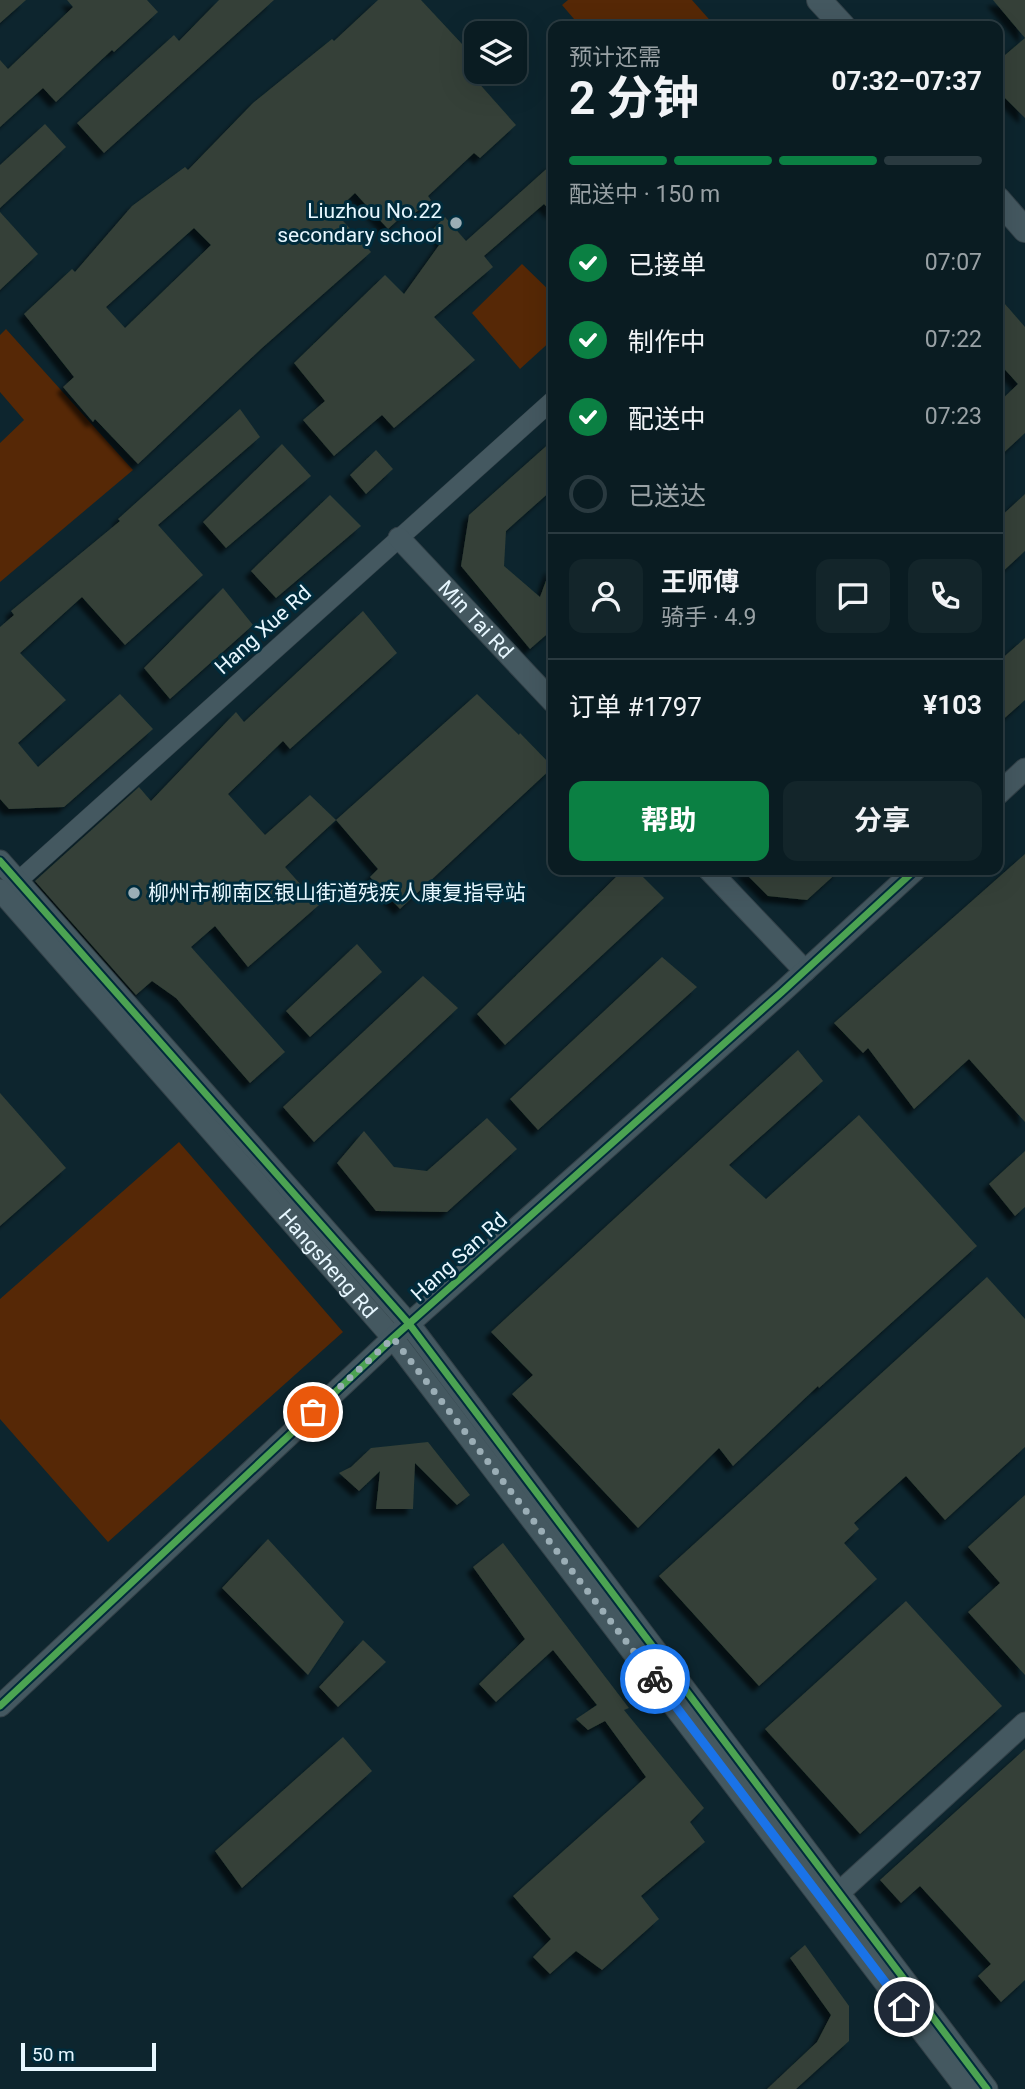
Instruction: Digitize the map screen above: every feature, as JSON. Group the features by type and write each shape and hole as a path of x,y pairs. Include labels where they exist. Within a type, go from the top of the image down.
{"main road":[{"path":"819,0 838,21"},
{"path":"1003,205 1025,230"}],"street":[{"name":"Hang Xue Rd","path":"7,888 548,404"},
{"name":"Min Tai Rd","path":"399,538 548,697"},
{"path":"1003,789 1025,769"},
{"path":"0,861 7,888 401,1331 832,1899 966,2089"},
{"path":"714,875 805,971"},
{"name":"Hang San Rd","path":"0,1706 401,1331 910,875"},
{"path":"832,1899 1025,1723"},
{"path":"832,1899 987,2089"}],"shaded area":[{"path":"568,0 692,0 711,21 576,21 562,5"},
{"path":"522,264 548,289 548,344 520,369 472,313"},
{"path":"6,329 133,470 0,582 0,443 24,420 0,392 0,335"},
{"path":"179,1142 343,1332 108,1542 0,1419 0,1299"}],"building":[{"path":"0,0 26,0 0,23"},
{"path":"67,0 147,0 158,12 56,102 43,88 0,127 0,60 8,69 73,7"},
{"path":"219,0 274,0 104,153 77,123 174,35 179,41"},
{"path":"378,0 421,0 464,46 464,84 480,84 516,125 480,158 474,153 428,196 431,200 415,213 411,208 388,229 355,193 335,212 371,252 262,348 138,464 95,419 93,422 63,387 74,377 24,314 72,269 75,272 132,206 185,167 188,170 253,103 332,39 334,41","holes":["194,228 211,245 125,328 106,307"]},
{"path":"993,0 1025,0 1025,38"},
{"path":"1025,38 1025,118 1003,96 1003,57"},
{"path":"45,124 66,147 0,208 0,165"},
{"path":"548,167 548,208 544,204 484,256 493,267 434,317 475,360 394,428 382,415 334,456 303,420 325,401 294,363 385,275 404,294 442,241 432,230 445,217 466,241"},
{"path":"0,212 38,254 0,290"},
{"path":"1003,302 1025,327 1025,433 1003,453 1003,398 1018,384 1003,368"},
{"path":"240,409 260,437 158,525 203,575 125,645 82,597 20,653 66,700 18,743 38,767 120,694 153,729 64,807 9,809 0,799 0,627 14,615 11,611 120,521 118,519"},
{"path":"282,444 311,476 226,548 203,522"},
{"path":"548,444 548,493 506,531 504,566 540,597 548,575 548,633 530,649 461,566 469,515"},
{"path":"376,450 393,469 366,494 350,475"},
{"path":"1025,494 1025,551 1003,571 1003,514"},
{"path":"330,495 361,526 276,598 251,571"},
{"path":"223,588 253,625 170,699 144,668"},
{"path":"363,611 397,653 290,749 283,741 228,794 265,835 310,795 336,820 285,867 319,905 248,967 215,926 191,947 285,1052 250,1083 176,998 152,981 136,995 35,881 139,787 151,801 236,712 244,722"},
{"path":"1025,638 1025,700 1003,720 1003,658"},
{"path":"477,694 548,762 548,772 400,909 370,877 378,869 336,820"},
{"path":"1025,854 1025,1122 969,1059 914,1109 868,1048 863,1053 834,1023"},
{"path":"618,875 641,875 664,898 505,1045 477,1014"},
{"path":"747,875 834,875 807,900 768,896"},
{"path":"357,944 382,972 310,1037 286,1011"},
{"path":"662,957 697,987 538,1130 510,1099"},
{"path":"423,976 458,1008 314,1142 283,1107"},
{"path":"798,1050 823,1081 729,1165 766,1199 859,1115 977,1246 819,1388 818,1386 733,1466 719,1448 638,1528 512,1394 533,1375 491,1332"},
{"path":"0,1093 66,1168 0,1226"},
{"path":"487,1118 517,1149 447,1212 376,1211 337,1163 364,1131 394,1167 427,1171"},
{"path":"1025,1151 1025,1207 1015,1216 989,1184"},
{"path":"987,1277 1025,1319 1025,1447 945,1520 906,1476 854,1523 859,1529 844,1543 877,1579 759,1686 659,1576"},
{"path":"428,1442 470,1495 457,1505 415,1463 413,1509 376,1509 380,1471 359,1491 339,1473 351,1467 371,1448"},
{"path":"1025,1495 1025,1675 968,1612 1000,1583 968,1547"},
{"path":"268,1539 344,1622 308,1675 222,1588"},
{"path":"503,1543 629,1708 624,1710 704,1808 690,1822 705,1842 641,1896 659,1919 602,1970 576,1951 550,1974 533,1957 551,1939 513,1896 646,1777 605,1721 588,1730 576,1719 597,1705 553,1650 496,1702 479,1684 525,1639 473,1567"},
{"path":"906,1601 1002,1706 860,1834 765,1729"},
{"path":"363,1640 386,1662 338,1707 319,1687"},
{"path":"343,1737 372,1771 242,1888 215,1851"},
{"path":"1025,1749 1025,1980 1001,2002 978,1976 991,1964 920,1886 901,1903 880,1880"},
{"path":"805,1945 849,2006 849,2041 796,2089 767,2089 817,2042 831,2015 790,1958"}],"cycle path":[{"name":"Hangsheng Rd","path":"0,861 410,1325 987,2089"},
{"path":"0,1706 393,1338 910,875"}],"way so far":[{"path":"313,1412 393,1338 655,1679"}],"place":[{"name":"Liuzhou No.22 secondary school","path":"456,223"},
{"name":"柳州市柳南区银山街道残疾人康复指导站","path":"134,893"}],"route":[{"path":"655,1679 904,2007"}]}
